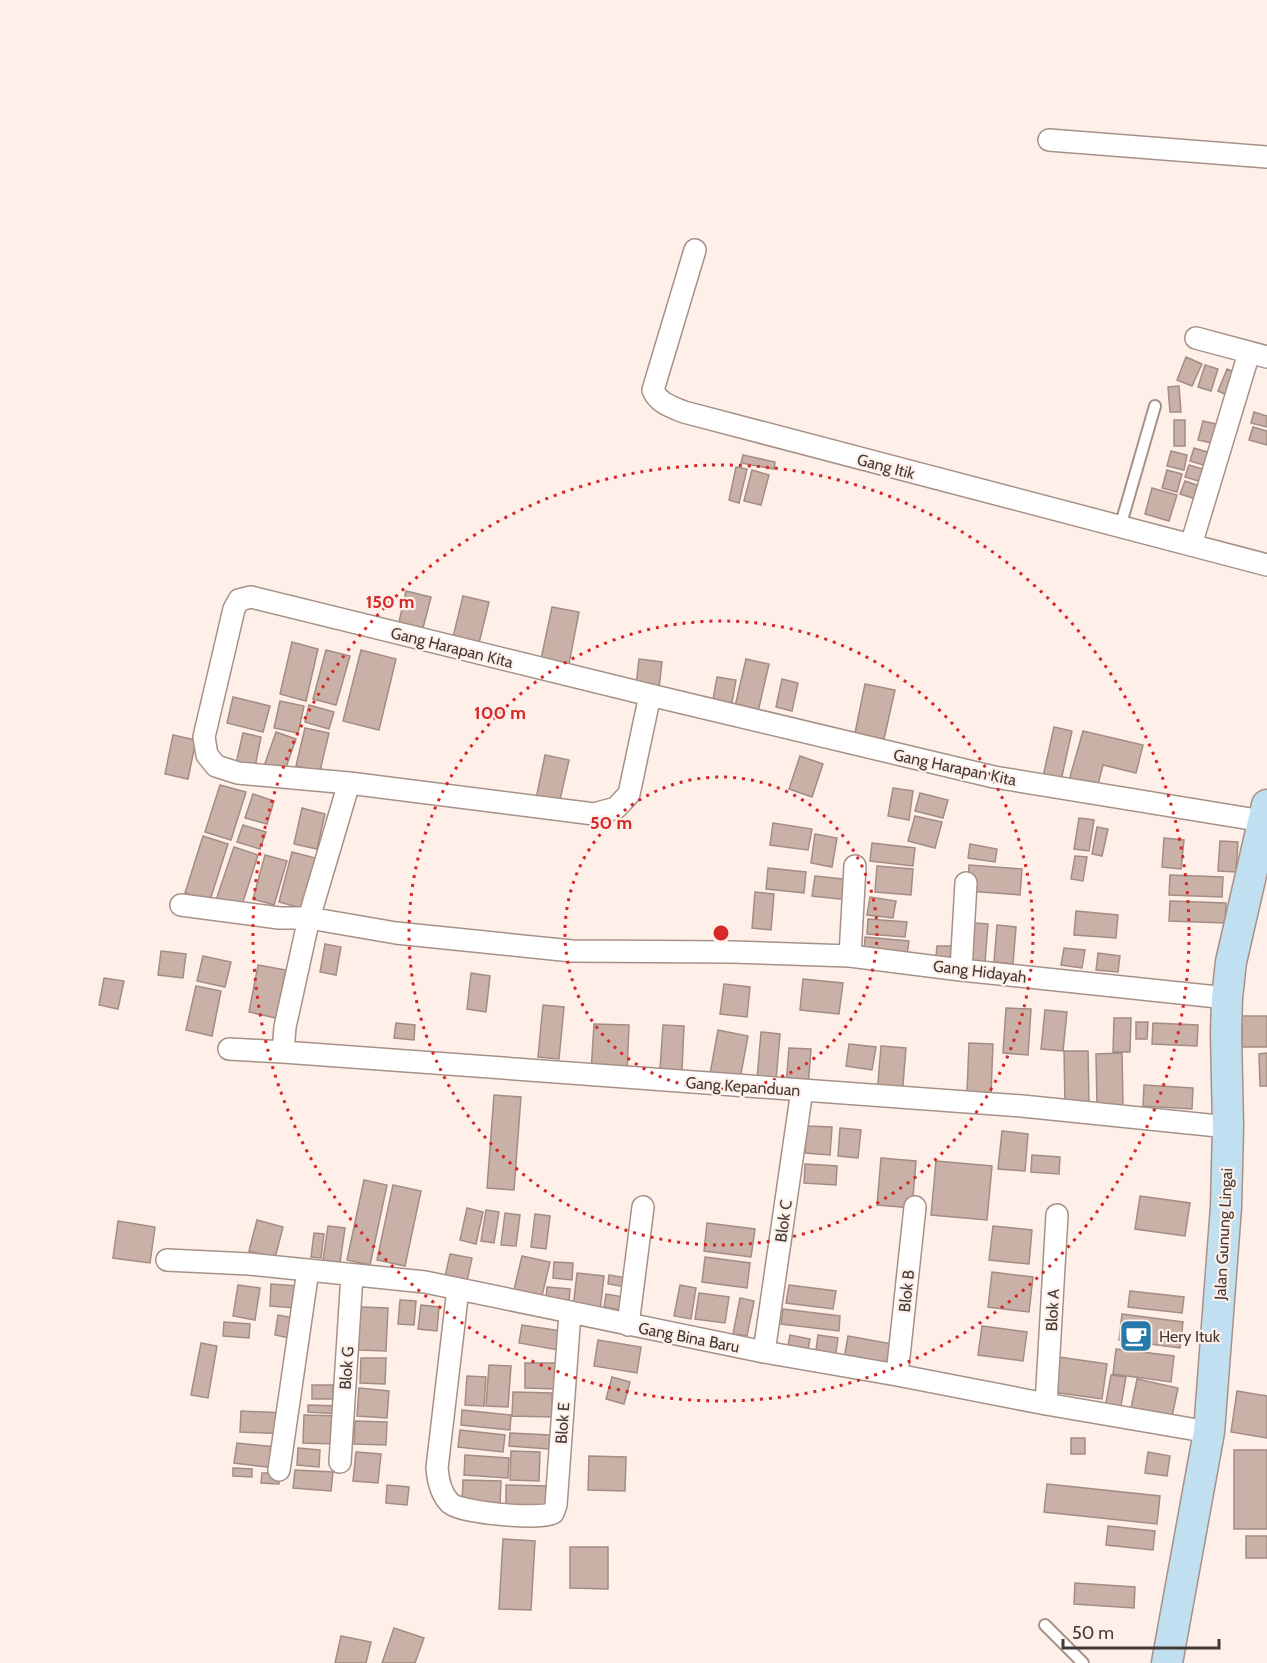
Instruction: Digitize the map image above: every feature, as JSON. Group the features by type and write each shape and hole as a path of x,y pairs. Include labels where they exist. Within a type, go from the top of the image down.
{"street":[{"path":"1049,140 1267,158"},
{"name":"Gang Itik","path":"695,250 653,390 656,397 665,404 706,418 1267,565"},
{"path":"1191,545 1258,355 1196,338"},
{"name":"Gang Harapan Kita","path":"650,695 629,794 616,808 594,814 349,783 238,773 216,766 207,756 204,737 234,609 239,600 251,597 994,777 1265,813"},
{"path":"283,1052 285,1027 309,918 349,783"},
{"name":"Jalan Gunung Lingai","path":"1167,1663 1209,1432 1226,1207 1227,998 1231,962 1265,813"},
{"path":"850,956 855,866"},
{"path":"961,970 966,883"},
{"name":"Gang Hidayah","path":"181,905 279,918 309,918 396,933 572,951 732,952 850,956 1227,998"},
{"name":"Gang Kepanduan","path":"229,1049 1022,1106 1228,1127"},
{"name":"Blok C","path":"764,1352 802,1090"},
{"path":"628,1325 643,1207"},
{"name":"Blok B","path":"897,1375 915,1207"},
{"name":"Blok A","path":"1046,1404 1058,1215"},
{"name":"Gang Bina Baru","path":"167,1260 249,1264 425,1282 764,1352 1209,1432"},
{"path":"279,1470 308,1270"},
{"name":"Blok G","path":"340,1462 352,1275"},
{"name":"Blok E","path":"458,1289 436,1468 443,1494 452,1505 466,1510 535,1517 553,1513 556,1505 570,1313"}],"lane":[{"path":"1120,527 1155,406"},
{"path":"1045,1625 1083,1663"}],"building":[{"path":"1186,357 1202,364 1192,386 1177,380"},
{"path":"1205,365 1218,369 1211,391 1198,387"},
{"path":"1227,369 1248,378 1238,400 1218,391"},
{"path":"1179,386 1181,412 1170,412 1168,387"},
{"path":"1254,412 1267,416 1267,427 1251,423"},
{"path":"1174,420 1185,420 1185,446 1174,446"},
{"path":"1203,421 1229,427 1225,446 1198,440"},
{"path":"1253,427 1267,431 1267,445 1249,440"},
{"path":"1194,448 1214,454 1210,467 1190,461"},
{"path":"1171,451 1187,455 1184,470 1167,466"},
{"path":"743,455 775,462 774,469 741,463"},
{"path":"1189,465 1209,471 1205,483 1185,477"},
{"path":"736,467 747,469 739,503 729,500"},
{"path":"752,470 769,475 761,505 744,501"},
{"path":"1167,470 1182,474 1177,492 1162,488"},
{"path":"1185,481 1206,488 1202,501 1180,494"},
{"path":"1152,488 1177,495 1169,521 1145,514"},
{"path":"406,591 431,597 423,628 399,622"},
{"path":"463,596 489,602 479,643 453,637"},
{"path":"552,607 579,612 569,664 541,659"},
{"path":"292,642 318,649 306,701 280,694"},
{"path":"326,650 350,656 336,705 313,699"},
{"path":"361,650 396,659 379,730 343,721"},
{"path":"639,659 662,662 659,688 636,685"},
{"path":"746,659 769,664 757,716 734,711"},
{"path":"717,677 736,680 731,708 712,705"},
{"path":"782,679 798,683 792,711 776,707"},
{"path":"865,684 895,690 884,739 855,733"},
{"path":"233,697 270,706 263,732 227,723"},
{"path":"280,701 304,706 298,733 274,728"},
{"path":"309,705 334,712 329,729 305,722"},
{"path":"1054,727 1072,731 1060,785 1042,781"},
{"path":"305,728 329,733 320,771 296,766"},
{"path":"1083,731 1143,745 1136,773 1103,765 1096,792 1068,784"},
{"path":"276,732 296,739 283,776 263,769"},
{"path":"243,733 261,737 254,772 235,768"},
{"path":"173,735 196,740 188,779 165,774"},
{"path":"545,755 569,760 559,804 536,799"},
{"path":"800,756 823,764 812,797 789,789"},
{"path":"220,785 246,792 231,840 205,832"},
{"path":"893,788 913,791 909,820 888,816"},
{"path":"920,793 948,800 943,818 915,811"},
{"path":"253,794 274,801 267,824 245,818"},
{"path":"302,808 325,814 317,849 294,844"},
{"path":"915,816 942,822 935,848 908,841"},
{"path":"1079,818 1094,820 1089,851 1074,849"},
{"path":"773,823 812,829 808,850 770,845"},
{"path":"243,825 266,832 260,849 237,842"},
{"path":"1097,827 1108,829 1102,856 1092,854"},
{"path":"815,834 837,838 832,867 811,863"},
{"path":"203,836 228,844 210,900 185,893"},
{"path":"1164,838 1184,840 1181,869 1162,867"},
{"path":"1220,841 1238,842 1236,872 1218,871"},
{"path":"872,843 915,848 913,866 870,861"},
{"path":"970,844 997,849 995,862 968,858"},
{"path":"234,847 258,855 241,908 216,900"},
{"path":"292,852 319,859 305,909 279,902"},
{"path":"265,855 287,861 274,905 253,899"},
{"path":"1075,856 1087,857 1083,881 1071,879"},
{"path":"969,865 1022,869 1020,895 968,891"},
{"path":"877,866 913,869 911,895 875,892"},
{"path":"768,868 806,872 804,893 766,889"},
{"path":"1170,875 1223,877 1222,897 1169,895"},
{"path":"815,876 852,880 849,900 812,896"},
{"path":"755,892 774,894 771,930 752,928"},
{"path":"870,897 896,901 893,918 867,915"},
{"path":"1170,901 1226,903 1225,923 1169,921"},
{"path":"1076,911 1118,915 1116,938 1074,935"},
{"path":"868,919 907,922 905,937 867,934"},
{"path":"974,923 988,924 985,962 970,961"},
{"path":"997,925 1016,927 1013,964 994,962"},
{"path":"865,937 909,941 907,955 864,952"},
{"path":"325,944 341,947 336,975 320,972"},
{"path":"937,946 956,946 955,957 936,957"},
{"path":"1064,948 1085,950 1082,968 1061,965"},
{"path":"161,951 186,954 183,978 158,975"},
{"path":"1098,953 1120,956 1118,972 1096,970"},
{"path":"203,956 231,962 225,987 197,981"},
{"path":"258,965 286,970 276,1018 249,1012"},
{"path":"471,973 490,976 486,1012 467,1009"},
{"path":"104,978 124,981 118,1009 99,1005"},
{"path":"803,979 843,983 839,1014 800,1010"},
{"path":"724,984 750,987 747,1017 720,1014"},
{"path":"196,986 221,991 212,1036 186,1030"},
{"path":"543,1005 564,1007 559,1059 538,1057"},
{"path":"1006,1008 1031,1009 1028,1055 1003,1053"},
{"path":"1045,1010 1067,1012 1063,1051 1041,1049"},
{"path":"1242,1016 1267,1016 1267,1047 1242,1047"},
{"path":"1114,1018 1131,1018 1130,1052 1113,1052"},
{"path":"1136,1022 1148,1022 1147,1039 1136,1039"},
{"path":"396,1023 415,1025 414,1040 394,1038"},
{"path":"1153,1023 1198,1025 1197,1046 1152,1044"},
{"path":"594,1024 629,1025 627,1074 591,1072"},
{"path":"663,1025 684,1026 682,1070 660,1069"},
{"path":"718,1030 748,1036 740,1079 710,1074"},
{"path":"761,1032 780,1034 776,1080 757,1079"},
{"path":"969,1043 993,1044 991,1094 967,1093"},
{"path":"849,1044 876,1047 872,1070 846,1066"},
{"path":"881,1046 906,1048 902,1097 877,1095"},
{"path":"789,1048 811,1049 808,1087 786,1086"},
{"path":"1064,1051 1088,1051 1089,1102 1065,1103"},
{"path":"1122,1053 1123,1105 1097,1106 1096,1054"},
{"path":"1267,1053 1267,1086 1260,1086 1259,1054"},
{"path":"1144,1085 1193,1088 1192,1109 1143,1106"},
{"path":"494,1095 521,1097 514,1190 487,1188"},
{"path":"807,1126 832,1127 830,1155 805,1153"},
{"path":"840,1128 861,1130 858,1158 838,1156"},
{"path":"1002,1131 1028,1134 1025,1171 998,1169"},
{"path":"1032,1155 1060,1157 1059,1174 1031,1172"},
{"path":"881,1158 916,1161 912,1208 877,1205"},
{"path":"936,1161 992,1166 987,1220 931,1215"},
{"path":"805,1164 837,1166 836,1185 804,1183"},
{"path":"364,1180 387,1185 370,1265 347,1260"},
{"path":"393,1185 421,1191 405,1266 377,1260"},
{"path":"1140,1196 1190,1203 1185,1236 1135,1229"},
{"path":"467,1208 483,1212 476,1244 460,1240"},
{"path":"486,1210 499,1212 494,1243 481,1241"},
{"path":"505,1213 520,1215 516,1246 501,1245"},
{"path":"535,1214 550,1216 546,1249 531,1247"},
{"path":"257,1220 283,1227 275,1258 249,1251"},
{"path":"118,1221 155,1227 150,1263 113,1258"},
{"path":"707,1223 755,1229 751,1257 704,1251"},
{"path":"328,1226 345,1228 340,1263 323,1260"},
{"path":"993,1226 1032,1230 1029,1264 989,1260"},
{"path":"314,1233 324,1234 321,1258 311,1257"},
{"path":"450,1254 472,1258 467,1281 445,1277"},
{"path":"522,1256 550,1262 540,1304 512,1298"},
{"path":"705,1257 750,1263 747,1288 702,1282"},
{"path":"554,1262 573,1263 572,1280 553,1278"},
{"path":"992,1272 1033,1277 1029,1312 988,1307"},
{"path":"577,1273 604,1276 600,1312 573,1308"},
{"path":"609,1275 633,1279 631,1288 608,1284"},
{"path":"271,1284 298,1286 297,1308 270,1306"},
{"path":"238,1285 260,1288 255,1320 233,1316"},
{"path":"680,1285 696,1288 691,1319 674,1316"},
{"path":"789,1285 836,1291 833,1309 786,1303"},
{"path":"547,1287 570,1289 569,1302 546,1299"},
{"path":"1130,1291 1184,1297 1182,1313 1128,1307"},
{"path":"699,1293 729,1297 725,1323 695,1319"},
{"path":"606,1294 629,1298 627,1311 604,1307"},
{"path":"740,1298 754,1301 747,1336 733,1334"},
{"path":"400,1300 416,1301 414,1325 398,1324"},
{"path":"421,1305 439,1307 437,1331 418,1329"},
{"path":"361,1307 388,1308 386,1351 358,1350"},
{"path":"783,1309 840,1316 839,1331 781,1324"},
{"path":"1122,1314 1183,1322 1180,1348 1119,1340"},
{"path":"278,1315 294,1318 290,1338 275,1335"},
{"path":"224,1322 250,1324 249,1338 223,1336"},
{"path":"522,1325 562,1331 558,1350 519,1343"},
{"path":"982,1326 1027,1332 1023,1361 978,1355"},
{"path":"790,1335 810,1339 807,1355 787,1351"},
{"path":"818,1335 838,1338 835,1359 815,1357"},
{"path":"848,1336 898,1345 894,1368 844,1359"},
{"path":"598,1340 641,1347 637,1373 594,1366"},
{"path":"201,1343 217,1346 208,1398 191,1395"},
{"path":"1116,1349 1174,1356 1171,1382 1113,1374"},
{"path":"1059,1357 1107,1364 1102,1399 1053,1392"},
{"path":"361,1358 386,1358 385,1384 360,1383"},
{"path":"525,1363 558,1363 558,1389 525,1388"},
{"path":"489,1365 511,1366 508,1407 486,1406"},
{"path":"1111,1375 1126,1377 1120,1411 1105,1408"},
{"path":"467,1376 486,1377 484,1406 465,1405"},
{"path":"612,1377 630,1382 624,1404 606,1399"},
{"path":"1137,1379 1178,1388 1171,1421 1130,1413"},
{"path":"312,1385 333,1385 333,1399 312,1399"},
{"path":"359,1388 389,1391 387,1418 357,1416"},
{"path":"1237,1391 1267,1396 1267,1438 1231,1432"},
{"path":"513,1392 552,1393 552,1417 512,1416"},
{"path":"308,1405 340,1406 339,1414 308,1412"},
{"path":"462,1410 511,1415 510,1430 461,1425"},
{"path":"241,1411 287,1413 286,1434 240,1432"},
{"path":"304,1415 338,1416 337,1444 303,1443"},
{"path":"355,1421 387,1422 386,1445 354,1444"},
{"path":"460,1430 505,1435 503,1452 458,1447"},
{"path":"510,1433 550,1435 549,1449 509,1446"},
{"path":"1071,1438 1085,1438 1085,1454 1071,1454"},
{"path":"237,1443 286,1448 284,1469 234,1463"},
{"path":"298,1448 320,1450 319,1467 297,1465"},
{"path":"1234,1450 1267,1450 1267,1529 1234,1529"},
{"path":"511,1451 540,1452 539,1481 510,1480"},
{"path":"356,1452 381,1454 378,1483 353,1481"},
{"path":"1148,1452 1170,1456 1167,1476 1145,1473"},
{"path":"465,1455 509,1458 508,1478 464,1475"},
{"path":"589,1456 626,1457 625,1491 588,1490"},
{"path":"233,1468 252,1469 252,1477 233,1476"},
{"path":"295,1470 333,1472 331,1491 293,1488"},
{"path":"262,1473 279,1473 279,1484 261,1483"},
{"path":"463,1480 501,1481 500,1505 462,1504"},
{"path":"1047,1484 1160,1496 1157,1524 1044,1512"},
{"path":"387,1485 409,1487 407,1505 386,1503"},
{"path":"506,1485 546,1486 546,1509 506,1508"},
{"path":"1108,1526 1155,1531 1153,1550 1106,1545"},
{"path":"1246,1536 1267,1536 1267,1558 1246,1558"},
{"path":"503,1539 535,1541 531,1610 499,1609"},
{"path":"570,1547 608,1547 608,1589 570,1588"},
{"path":"1075,1583 1135,1587 1134,1608 1074,1604"},
{"path":"394,1628 424,1638 415,1663 382,1663"},
{"path":"341,1636 371,1642 366,1663 335,1663"}],"place":[{"name":"Hery Ituk","path":"1136,1336"}]}
